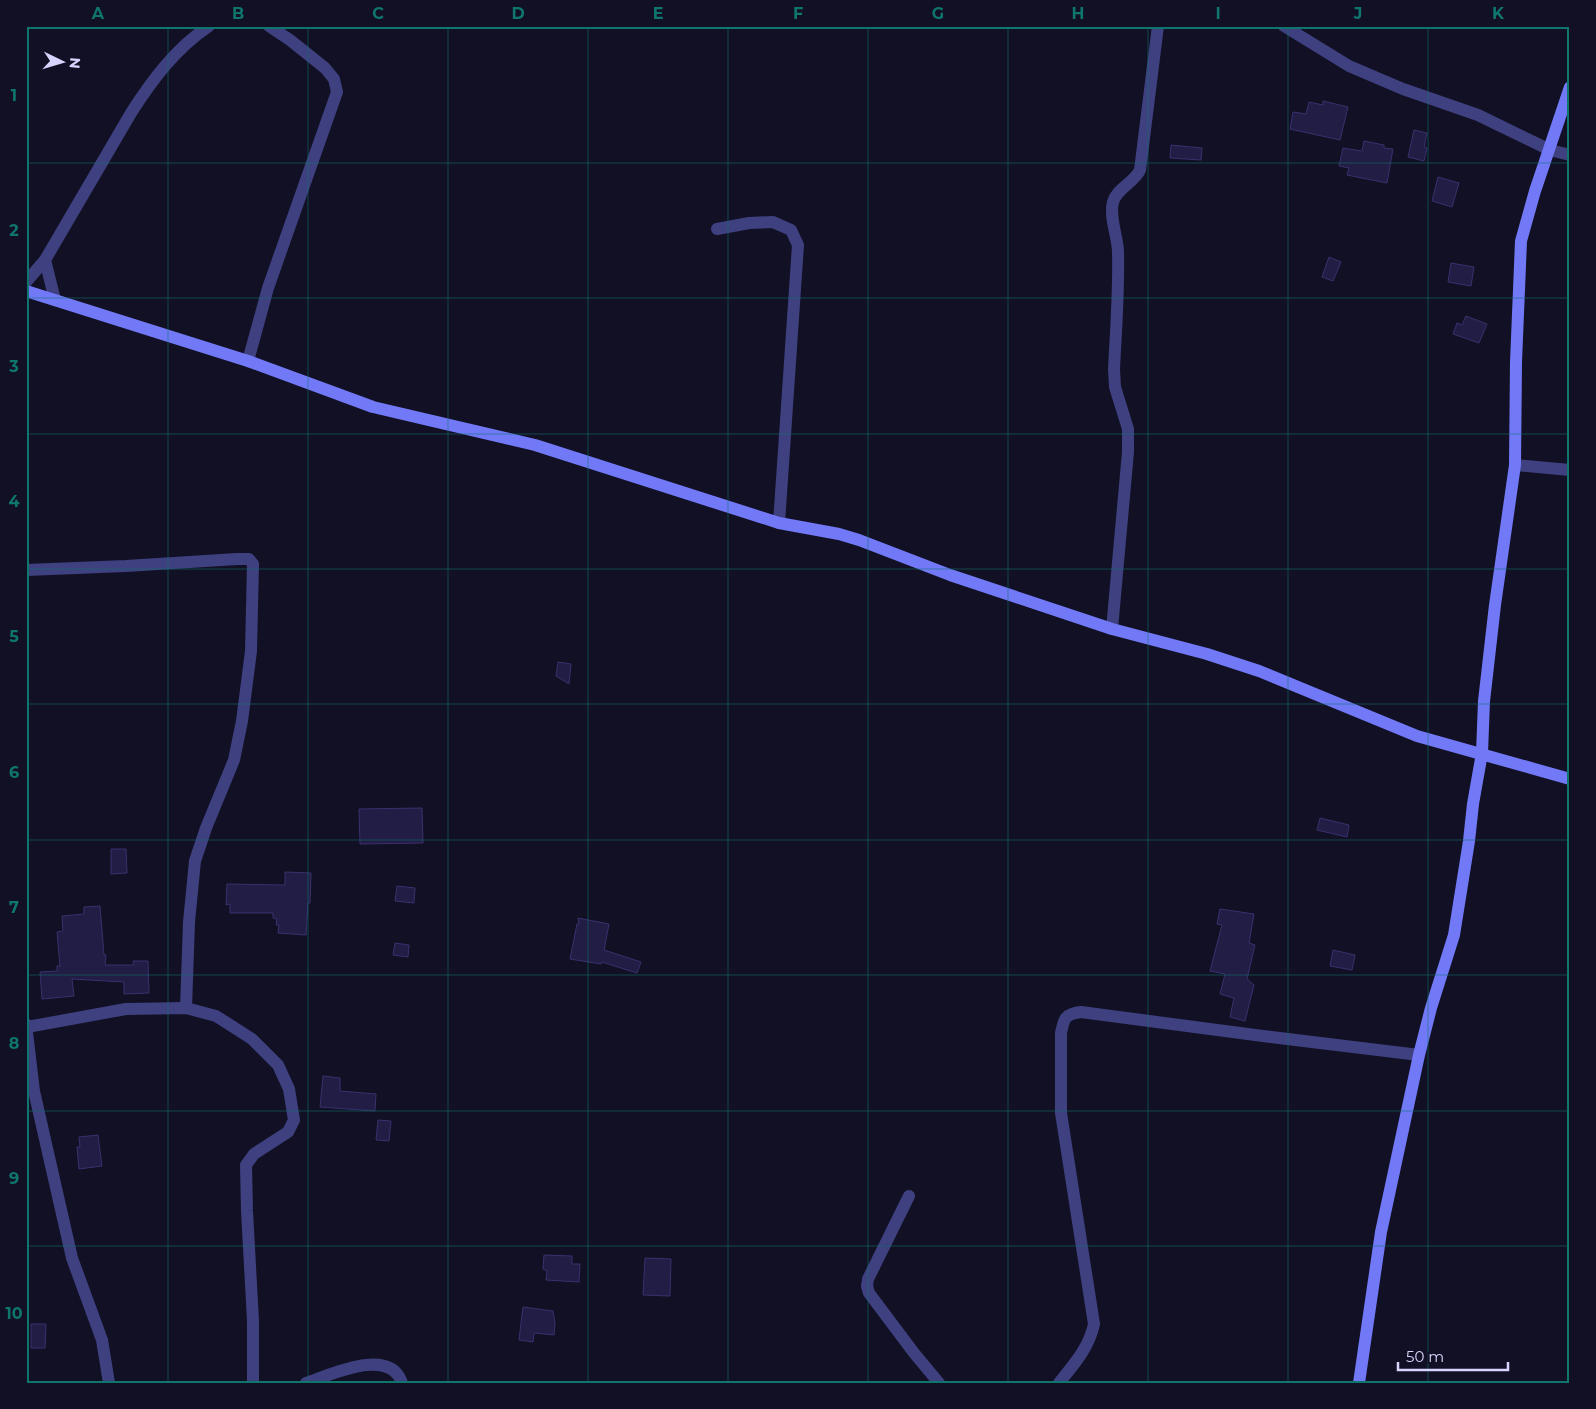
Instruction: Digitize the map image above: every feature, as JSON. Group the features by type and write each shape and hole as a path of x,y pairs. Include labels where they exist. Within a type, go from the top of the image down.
{"street":[{"path":"26,282 45,260 144,93 192,38 209,26"},
{"path":"248,361 268,288 337,92 334,79 325,68 269,26"},
{"path":"1112,629 1128,452 1128,429 1115,387 1118,251 1113,202 1118,193 1137,178 1140,170 1158,26"},
{"path":"1284,26 1349,66 1403,89 1478,115 1550,150 1570,155"},
{"path":"1359,1383 1381,1232 1419,1055 1431,1008 1454,935 1482,753 1484,701 1490,644 1516,465 1516,362 1521,241 1535,191 1570,87"},
{"path":"717,228 749,223 773,222 791,230 798,244 779,523"},
{"path":"45,260 48,279 55,300"},
{"path":"26,291 248,361 373,407 534,445 779,523 839,534 860,540 950,575 1112,629 1207,654 1259,671 1417,736 1570,779"},
{"path":"1516,465 1570,470"},
{"path":"26,570 237,559 249,560 253,564 251,651 242,721 234,760 206,828 195,861 189,922 186,1008"},
{"path":"109,1383 102,1340 72,1258 34,1091 27,1026 126,1009 186,1008 216,1016 252,1039 278,1064 289,1089 293,1111 294,1120 288,1132 254,1154 246,1165 254,1383"},
{"path":"1058,1383 1082,1354 1091,1338 1094,1324 1061,1113 1061,1033 1063,1020 1070,1014 1081,1012 1419,1055"},
{"path":"909,1196 868,1279 867,1286 870,1293 914,1353 939,1383"},
{"path":"306,1383 368,1364 384,1365 396,1373 402,1383"}],"building":[{"path":"1323,101 1348,107 1340,140 1290,129 1293,112 1306,114 1309,102 1323,105"},
{"path":"1414,130 1427,133 1424,147 1427,148 1424,161 1408,157"},
{"path":"1364,141 1393,149 1387,183 1347,175 1349,168 1339,166 1343,148 1362,151"},
{"path":"1171,145 1202,148 1201,160 1170,158"},
{"path":"1438,177 1459,183 1452,207 1432,201"},
{"path":"1329,257 1341,262 1333,281 1322,277"},
{"path":"1451,263 1474,267 1471,286 1448,282"},
{"path":"1466,316 1487,324 1479,343 1453,334 1457,323 1462,325"},
{"path":"558,662 571,664 569,684 556,676"},
{"path":"422,808 423,843 360,844 359,809"},
{"path":"1320,818 1349,825 1347,837 1317,830"},
{"path":"111,849 126,849 127,873 111,874"},
{"path":"285,872 311,873 306,935 278,933 279,925 276,925 277,919 273,918 273,913 230,913 230,904 226,905 227,884 285,885"},
{"path":"397,886 415,888 414,903 395,901"},
{"path":"100,906 104,955 106,955 105,965 134,965 133,961 148,961 149,993 124,994 124,982 72,979 74,996 42,999 40,972 57,971 57,966 60,966 57,932 63,931 62,916 84,914 84,907"},
{"path":"1220,909 1254,914 1249,943 1255,945 1247,979 1254,985 1245,1021 1230,1017 1234,998 1220,994 1225,974 1210,971 1222,925 1217,924"},
{"path":"578,918 609,924 604,950 641,962 637,973 602,962 601,964 570,959 577,924 579,924"},
{"path":"395,943 409,945 408,957 393,955"},
{"path":"1333,950 1355,955 1352,970 1330,966"},
{"path":"323,1076 340,1078 340,1091 376,1094 375,1111 320,1107"},
{"path":"378,1120 391,1121 389,1141 376,1140"},
{"path":"98,1135 102,1166 79,1169 77,1147 80,1147 79,1137"},
{"path":"544,1255 572,1256 572,1264 580,1264 579,1282 546,1280 547,1271 543,1269"},
{"path":"645,1258 671,1259 670,1296 643,1295"},
{"path":"523,1307 553,1311 554,1335 534,1333 533,1342 519,1340"},
{"path":"31,1324 46,1324 45,1348 31,1348"}]}
